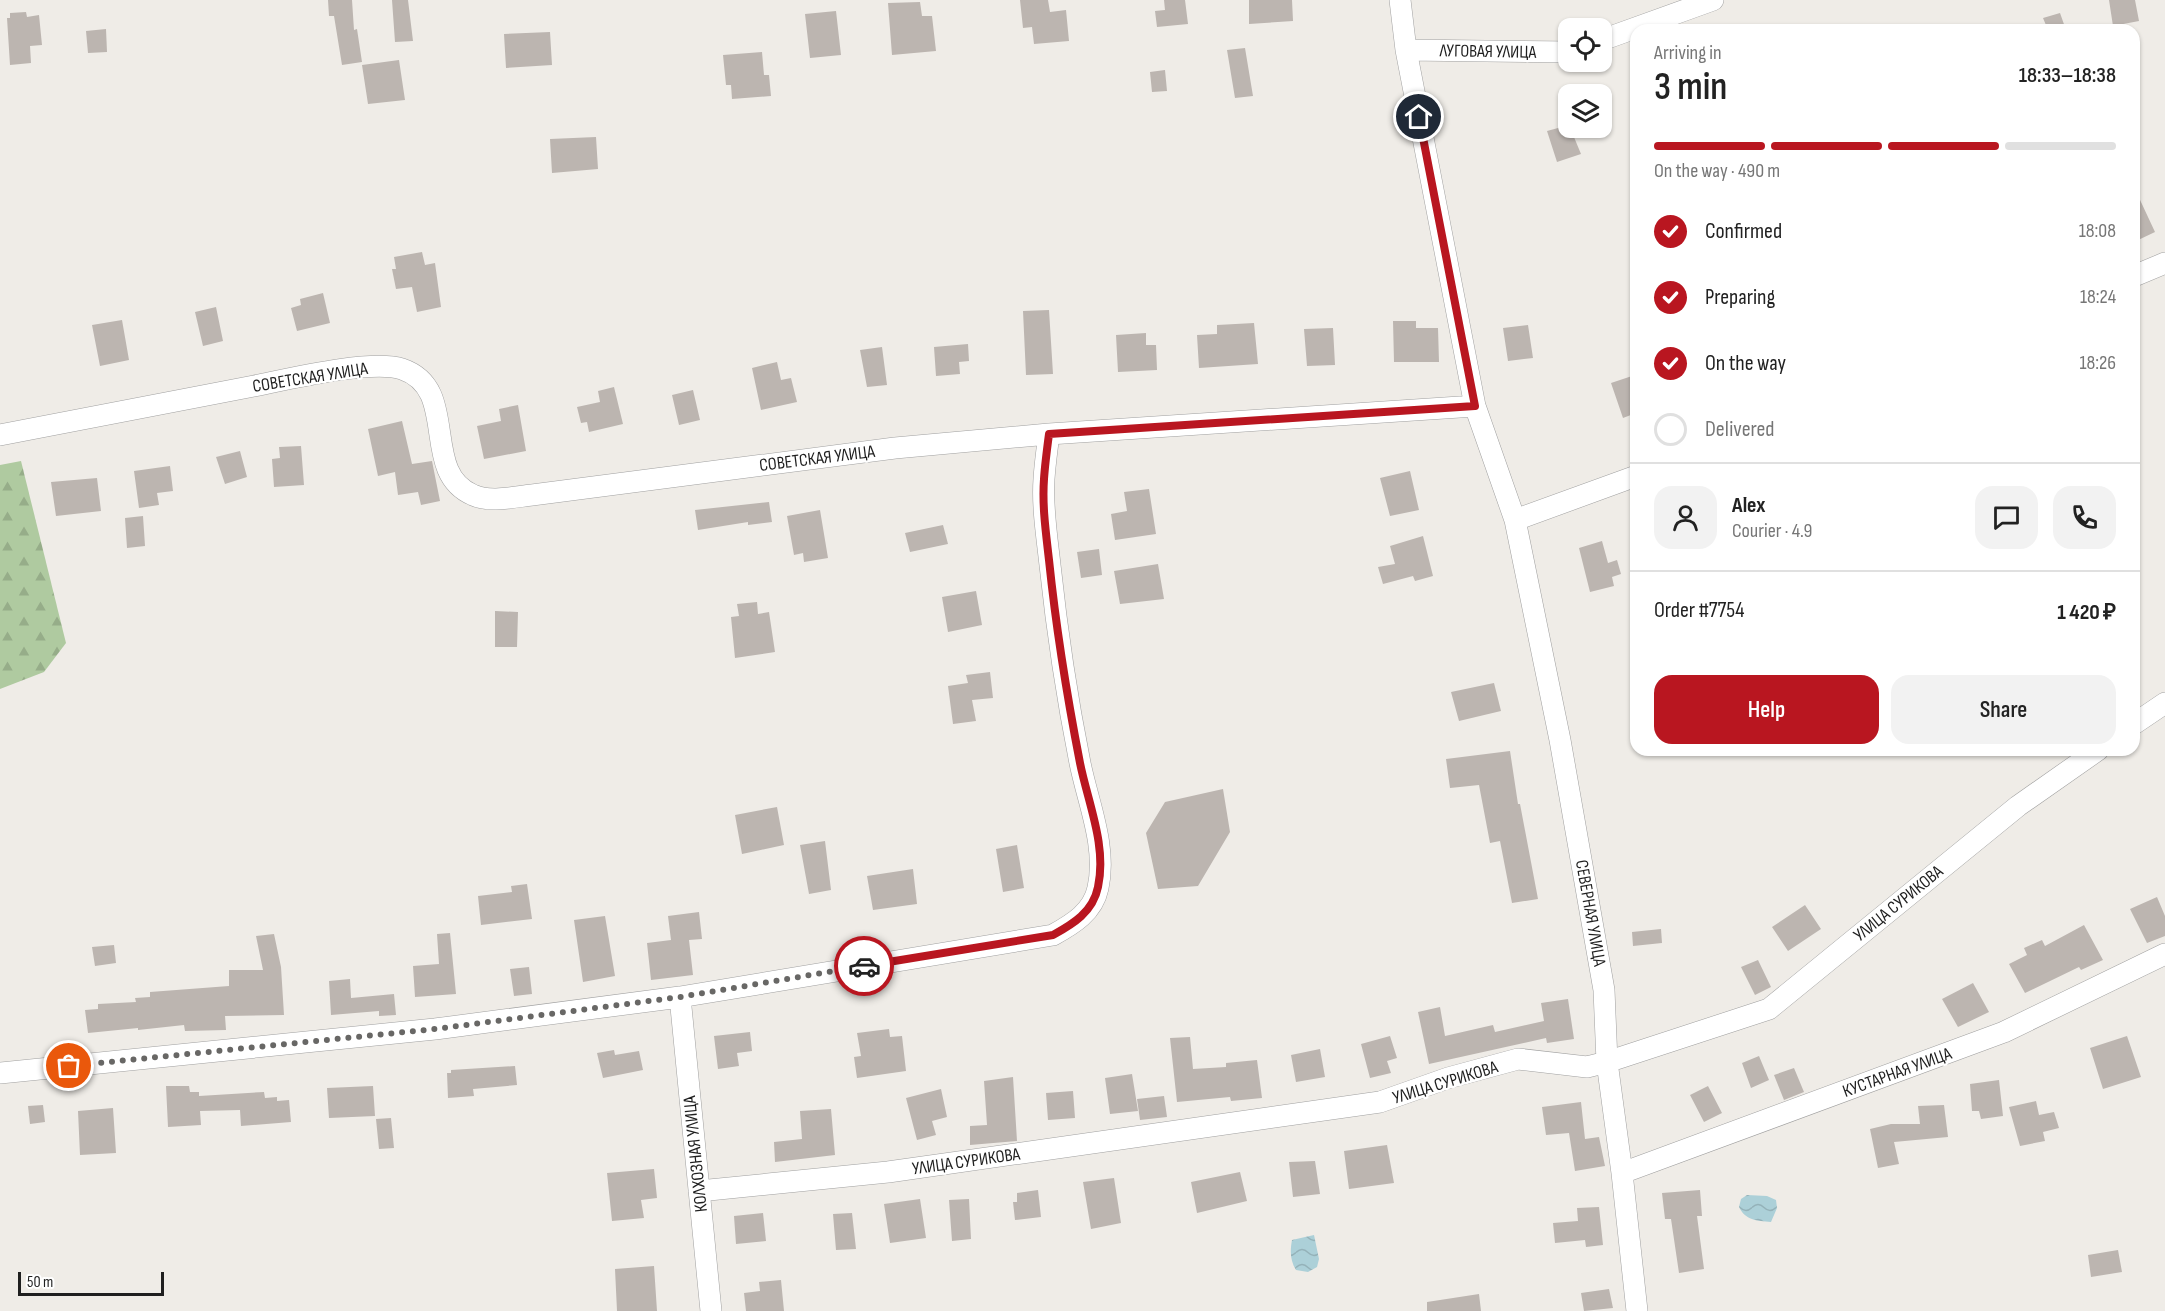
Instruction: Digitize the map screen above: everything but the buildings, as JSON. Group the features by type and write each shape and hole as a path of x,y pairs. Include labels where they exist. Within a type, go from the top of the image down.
{"street":[{"path":"1400,0 1406,50 1475,406 1515,520 1630,478"},
{"path":"1646,24 1713,0"},
{"path":"1612,36 1630,30"},
{"name":"ЛУГОВАЯ УЛИЦА","path":"1406,50 1558,52"},
{"path":"2140,273 2165,263"},
{"name":"СОВЕТСКАЯ УЛИЦА","path":"0,435 281,381 380,365 400,368 416,374 426,384 433,396 443,456 450,473 459,487 474,496 492,498 532,495 895,448 1049,434 1475,406"},
{"path":"0,1073 435,1029 680,997 1053,935 1077,921 1092,904 1098,890 1101,868 1096,832 1080,764 1053,600 1044,480 1049,434"},
{"name":"СЕВЕРНАЯ УЛИЦА","path":"1515,520 1560,740 1604,990 1607,1062 1637,1311"},
{"path":"2140,720 2165,703"},
{"name":"УЛИЦА СУРИКОВА","path":"699,1191 888,1172 1380,1102 1448,1078 1518,1059 1587,1067 1607,1062 1769,1009 2018,806 2089,756"},
{"name":"КУСТАРНАЯ УЛИЦА","path":"1622,1173 2004,1032 2165,954"},
{"name":"КОЛХОЗНАЯ УЛИЦА","path":"680,997 711,1311"}],"green space":[{"path":"21,461 66,643 44,672 0,689 0,465"}],"water":[{"path":"1747,1195 1767,1196 1776,1200 1777,1208 1771,1222 1752,1219 1745,1215 1739,1207 1741,1199"},
{"path":"1314,1235 1319,1259 1317,1267 1308,1272 1296,1270 1291,1255 1292,1240"}],"way so far":[{"path":"69,1066 435,1029 680,997 864,966"}],"route":[{"path":"864,966 1053,935 1077,921 1092,904 1098,890 1101,868 1096,832 1080,764 1053,600 1044,480 1049,434 1475,406 1419,117"}]}
